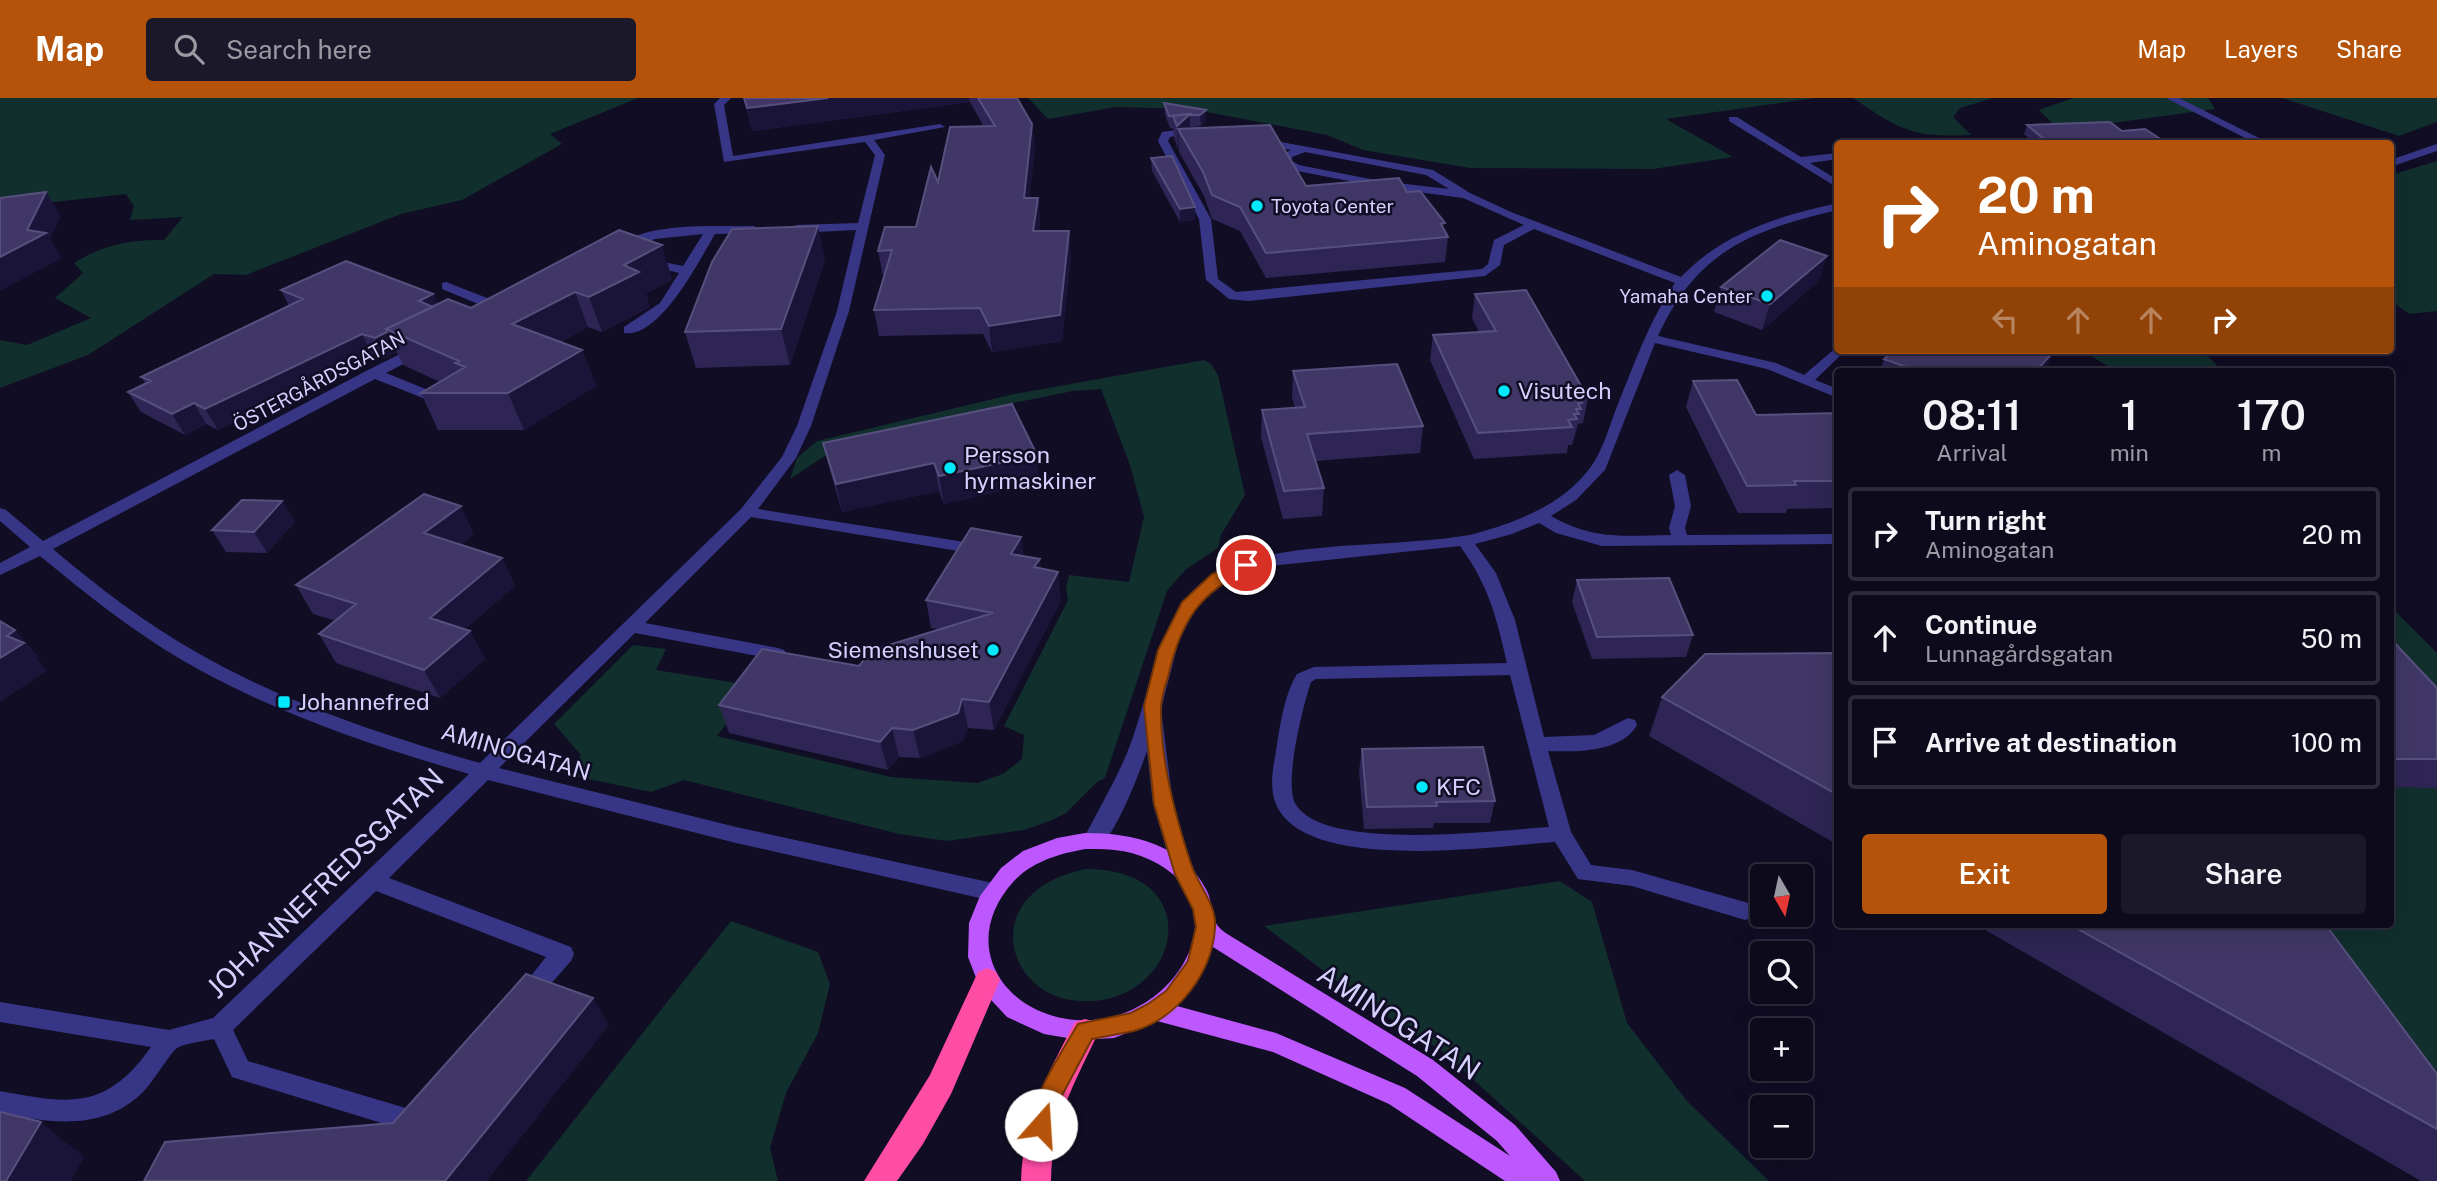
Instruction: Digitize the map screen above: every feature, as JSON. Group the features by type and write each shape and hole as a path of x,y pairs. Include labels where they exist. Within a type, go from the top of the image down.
{"highway":[{"path":"879,1181 924,1116 957,1054 987,980"},
{"path":"1036,1181 1035,1148 1048,1101 1085,1031"}],"main road":[{"path":"1114,840 1144,848 1170,861 1184,874 1196,890 1206,927 1204,946 1188,981 1156,1010 1134,1021 1085,1031 1037,1022 1016,1011 987,980 979,958 978,936 982,913 993,892 1026,861 1069,842 1114,840"},
{"name":"AMINOGATAN","path":"1206,927 1277,979 1425,1068 1506,1133 1547,1181"},
{"path":"1156,1010 1276,1043 1397,1096 1530,1181"}],"street":[{"path":"726,98 719,104 728,160 940,127"},
{"path":"2171,98 2258,140"},
{"path":"1733,119 1834,183"},
{"path":"1215,133 1185,130 1167,134 1163,141 1205,219 1212,280 1233,296 1248,297 1485,272 1494,265 1498,243 1532,225"},
{"path":"481,772 634,626 747,512 789,458 804,426 843,312 865,226 880,155 867,138"},
{"path":"1241,138 1429,172 1466,195 1532,225 1681,281"},
{"path":"2394,163 2437,147"},
{"path":"1304,149 1286,155 1287,163 1296,168 1380,184 1466,195"},
{"path":"1797,160 1834,156"},
{"path":"1093,839 1120,794 1152,706 1166,650 1188,606 1218,577 1246,565 1295,556 1465,542 1508,530 1560,505 1584,486 1597,470 1650,338 1681,281 1709,256 1737,238 1783,220 1834,207"},
{"path":"688,271 613,252 645,236 710,231 741,237 777,229 865,226"},
{"path":"629,330 665,306 710,231"},
{"path":"446,286 506,306 480,319"},
{"path":"1650,338 1732,355 1807,380 1834,392"},
{"name":"ÖSTERGÅRDSGATAN","path":"41,549 60,536 433,342"},
{"path":"1807,380 1835,354"},
{"path":"373,373 453,405"},
{"path":"1676,475 1683,506 1677,528 1680,541"},
{"path":"747,512 1001,553"},
{"name":"AMINOGATAN","path":"0,513 136,624 218,671 284,702 356,731 481,772 854,863 993,892"},
{"path":"1539,516 1562,529 1602,541 1834,539"},
{"path":"1465,542 1488,573 1506,620 1561,834 1585,873 1632,878 1745,911"},
{"path":"0,570 41,549"},
{"path":"634,626 779,654"},
{"path":"1517,669 1314,673 1303,678 1282,789 1285,804 1304,823 1325,834 1389,842 1561,834"},
{"path":"1152,706 1163,804 1184,874"},
{"path":"1536,744 1577,745 1609,740 1628,725"},
{"name":"JOHANNEFREDSGATAN","path":"0,1013 169,1040 220,1027 481,772"},
{"path":"372,881 563,954 510,1013"},
{"path":"220,1027 240,1069 414,1122 432,1102"},
{"path":"0,1102 66,1112 106,1105 126,1094 149,1072 169,1040"}],"green space":[{"path":"0,98 638,98 550,134 562,144 462,200 401,214 246,275 214,274 88,355 0,388 0,340 27,345 91,318 55,298 83,273 74,263 117,244 164,240 183,217 130,220 134,206 126,194 0,208"},
{"path":"1028,98 1815,98 1666,119 1733,157 1653,169 1470,168 1363,150 1327,135 1191,109 1116,107 1048,119"},
{"path":"1853,98 1993,98 1960,108 1953,117 1971,135 1951,136 1920,133 1895,125"},
{"path":"2073,98 2208,98 2215,109 2091,126 2052,123 2039,110"},
{"path":"2282,98 2437,98 2437,122 2399,136"},
{"path":"2437,161 2437,311 2409,314 2394,303 2394,174"},
{"path":"2088,354 2205,354 2220,368 2111,368"},
{"path":"1204,360 1211,364 1218,375 1245,495 1221,535 1218,548 1185,570 1167,591 1105,778 1097,782 1066,813 1024,830 947,841 899,834 684,780 651,792 569,775 581,755 554,724 633,645 666,649 656,670 743,684 745,699 717,736 891,777 977,783 1003,774 1022,759 1024,735 1004,726 1068,600 1066,588 1069,575 1129,582 1144,517 1130,465 1101,389 1073,391 984,409 882,436 828,454 790,479 797,458 817,441 1014,394"},
{"path":"2394,610 2437,653 2437,1127 2314,928 2394,928"},
{"path":"1086,869 1127,875 1154,892 1167,915 1167,940 1157,966 1137,986 1108,999 1071,1000 1052,994 1036,984 1024,971 1016,956 1013,939 1015,921 1023,905 1037,890 1060,876"},
{"path":"1560,881 1592,902 1627,1023 1687,1101 1769,1181 1585,1181 1443,1052 1369,1005 1264,926"},
{"path":"731,921 818,952 830,984 818,1033 786,1093 770,1148 778,1181 526,1181"}],"building":[{"path":"744,98 828,98 747,108"},
{"path":"978,98 1017,98 1032,124 1024,198 1038,198 1033,231 1069,231 1060,315 989,326 980,308 874,310 892,250 878,251 885,227 916,227 931,167 938,182 950,127 995,126"},
{"path":"1164,103 1206,110 1200,115 1169,116"},
{"path":"1190,114 1177,126 1173,116"},
{"path":"2110,122 2122,131 2145,129 2162,140 2045,140 2027,125"},
{"name":"Toyota Center","path":"1270,125 1306,186 1399,178 1407,192 1420,191 1445,223 1441,224 1448,237 1266,253 1240,207 1212,195 1203,172 1178,129"},
{"path":"1172,156 1195,207 1180,209 1151,158"},
{"path":"46,192 27,230 46,233 0,257 0,198"},
{"path":"818,226 781,329 685,332 712,262 732,229"},
{"path":"619,230 662,245 624,265 639,272 589,297 575,292 512,324 582,350 508,393 421,393 465,367 455,363 459,361 386,329 448,299 471,308"},
{"path":"1780,240 1827,256 1770,304 1721,287"},
{"path":"346,261 433,294 419,301 433,307 386,329 387,332 375,338 362,334 205,409 194,403 172,414 128,392 151,381 141,377 303,299 281,290"},
{"path":"1526,290 1588,398 1580,398 1582,403 1578,403 1581,409 1576,409 1579,414 1574,414 1577,419 1568,420 1572,427 1478,433 1433,335 1496,331 1475,294"},
{"path":"1890,354 2051,354 2039,368 1910,368 1884,359"},
{"path":"1397,364 1423,426 1307,434 1324,488 1284,491 1262,410 1305,407 1293,371"},
{"path":"1737,380 1756,415 1834,413 1834,481 1794,481 1796,485 1747,486 1693,381"},
{"path":"1012,404 1037,455 939,476 934,463 836,484 823,443"},
{"path":"424,494 461,506 424,533 502,558 430,618 470,631 424,670 319,634 356,604 296,585"},
{"path":"242,500 282,501 254,532 212,530"},
{"name":"Siemenshuset","path":"971,528 1021,537 1011,554 1040,559 1034,567 1058,572 989,702 962,699 958,713 913,730 892,728 880,742 719,705 762,649 859,666 872,650 993,613 926,600"},
{"path":"1669,578 1693,635 1597,637 1577,580"},
{"path":"0,621 15,630 7,636 24,643 0,658"},
{"path":"2394,642 2437,688 2437,759 2394,759"},
{"path":"1834,653 1834,793 1662,697 1705,654"},
{"path":"1483,747 1495,801 1436,802 1437,806 1367,807 1362,749"},
{"path":"2076,928 2328,928 2437,1074 2437,1129"},
{"path":"526,974 593,998 445,1181 144,1181 165,1142 393,1123"},
{"path":"0,1112 41,1122 6,1181 0,1181"}],"place":[{"name":"Toyota Center","path":"1257,206"},
{"name":"Yamaha Center","path":"1767,296"},
{"name":"Visutech","path":"1504,391"},
{"name":"Persson hyrmaskiner","path":"950,468"},
{"name":"Siemenshuset","path":"993,650"},
{"name":"Johannefred","path":"284,702"},
{"name":"KFC","path":"1422,787"}],"route":[{"path":"1041,1125 1048,1101 1085,1031 1134,1021 1156,1010 1188,981 1198,964 1206,927 1203,908 1196,890 1184,874 1163,804 1152,706 1166,650 1188,606 1203,588 1218,577 1246,565"}]}
